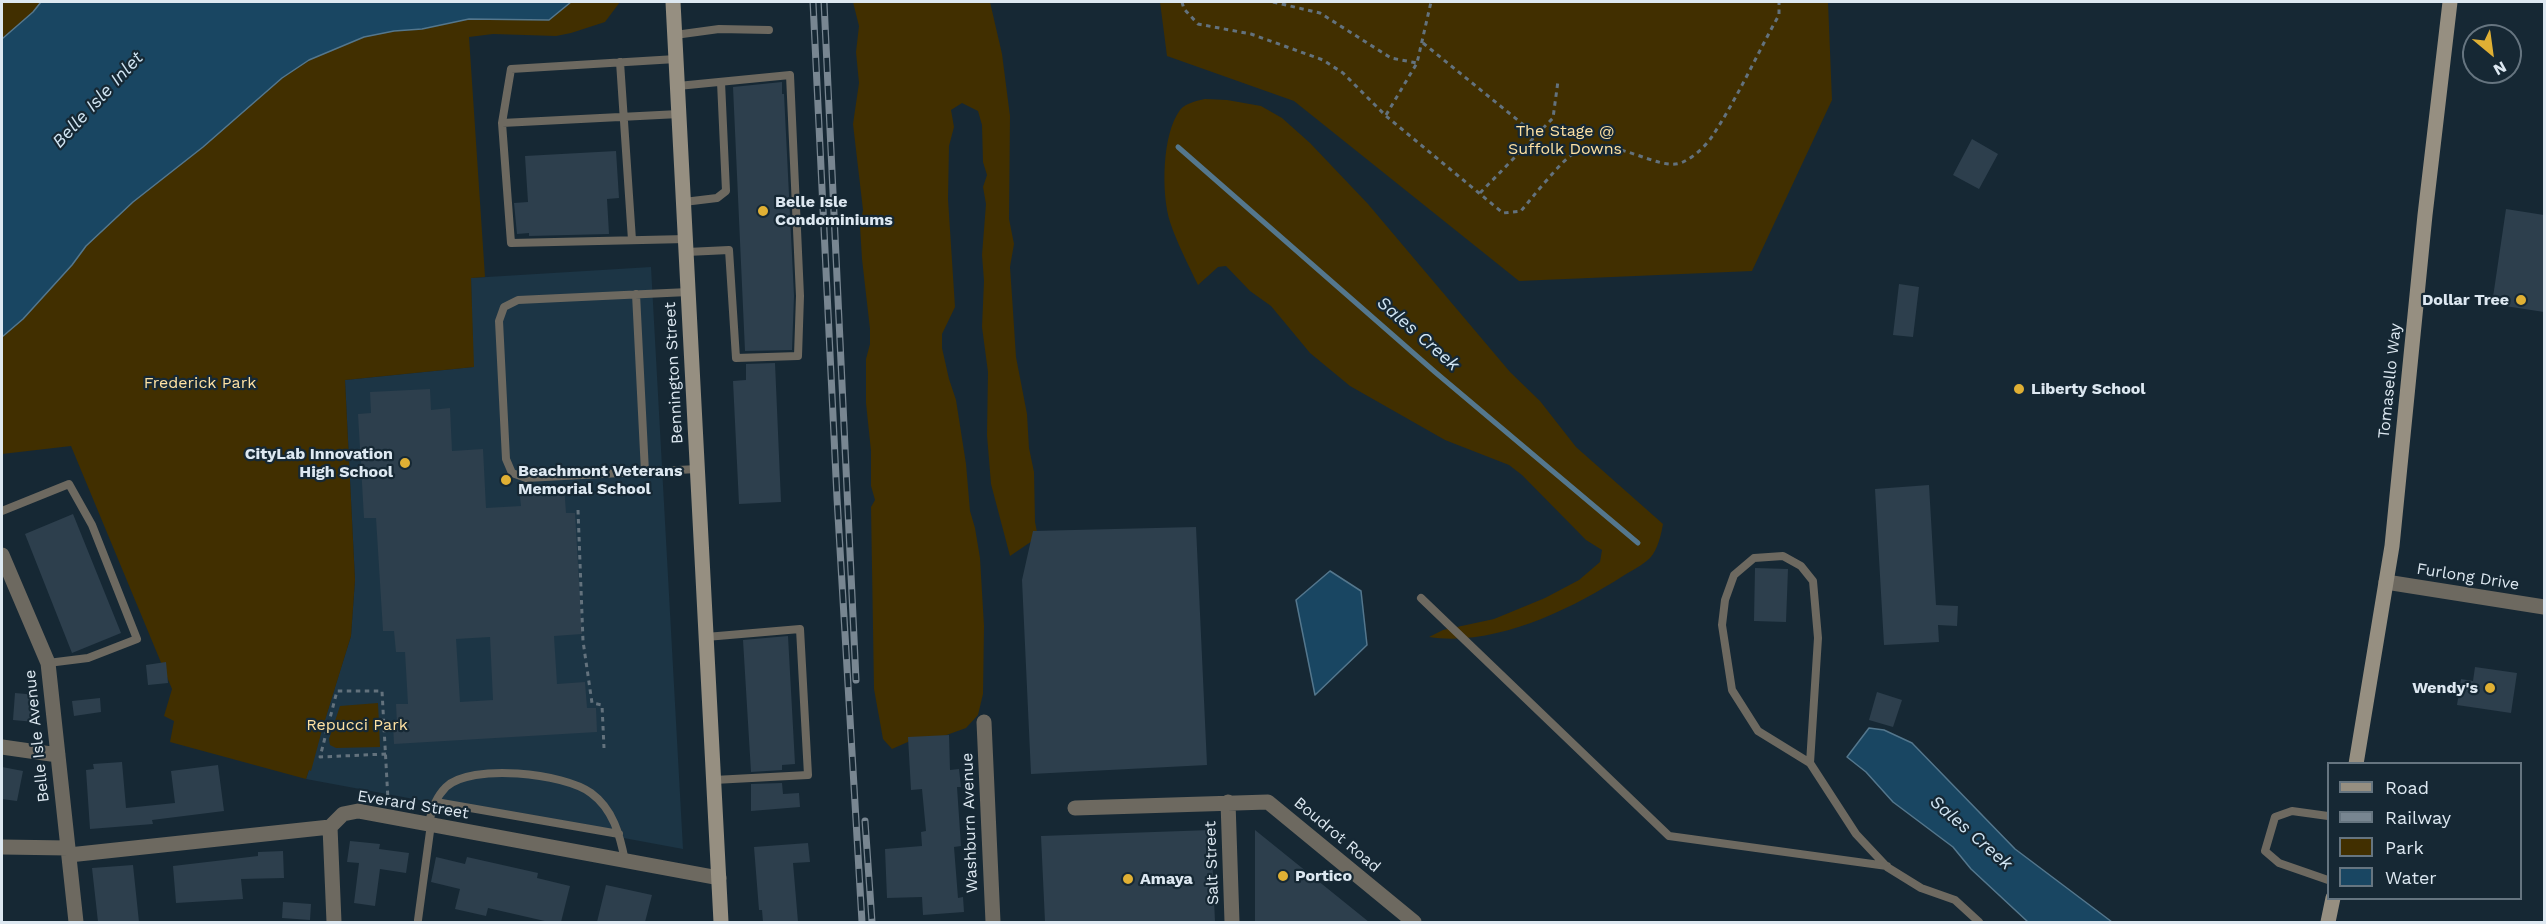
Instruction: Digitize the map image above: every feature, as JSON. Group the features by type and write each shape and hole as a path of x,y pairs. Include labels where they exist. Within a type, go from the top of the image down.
{"main road":[{"name":"Bennington Street","path":"673,2 721,922"},
{"name":"Tomasello Way","path":"2356,762 2392,546 2425,215 2450,2"},
{"path":"2328,922 2333,900"}],"street":[{"name":"Belle Isle Avenue","path":"2,555 6,578 48,663 76,922"},
{"name":"Furlong Drive","path":"2386,582 2544,607"},
{"name":"Washburn Avenue","path":"984,722 993,922"},
{"path":"2,747 58,755"},
{"name":"Salt Street","path":"1228,802 1232,922"},
{"name":"Boudrot Road","path":"1075,808 1268,802 1414,922"},
{"name":"Everard Street","path":"2,847 68,851 330,827 338,818 352,811 719,878"},
{"path":"330,827 334,922"}],"lane":[{"path":"675,36 719,29 769,30"},
{"path":"676,59 511,69 502,123 511,243 632,240 729,250 736,358 798,356 800,296 790,75 678,86"},
{"path":"620,62 632,240"},
{"path":"684,202 717,198 726,191 721,82"},
{"path":"502,123 679,114"},
{"path":"688,292 518,300 507,304 500,317 503,402 506,459 510,470 515,475 526,478 697,469"},
{"path":"636,294 645,472"},
{"path":"2,511 69,484 92,525 137,639 88,658 48,663"},
{"path":"1810,764 1818,638 1814,581 1801,566 1783,556 1755,558 1734,575 1725,600 1722,625 1732,690 1758,731 1810,764 1856,834 1887,867 1922,888 1955,900 1979,922"},
{"path":"1421,598 1669,836 1887,867"},
{"path":"706,637 800,629 808,775 714,780"},
{"path":"418,920 431,811 446,787 459,779 479,774 531,774 552,777 577,785 591,792 610,815 619,834 625,861"},
{"path":"436,801 619,834"},
{"path":"2327,816 2292,810 2275,817 2265,851 2279,863 2327,880"}],"path":[{"path":"1182,2 1184,9 1198,24 1251,33 1323,60 1343,74 1386,116 1503,213 1521,211 1572,154 1594,147 1628,150 1665,165 1681,163 1695,153 1712,137 1779,15 1779,2"},
{"path":"1273,2 1320,13 1391,58 1417,63"},
{"path":"1386,116 1417,63 1424,43 1426,18 1431,2"},
{"path":"1424,43 1536,135"},
{"path":"1480,194 1553,118 1558,81"},
{"path":"578,510 583,641 592,703 603,705 604,748"},
{"path":"386,754 320,757 337,691 382,691 386,754 388,801"}],"shaded area":[{"name":"Beachmont Veterans Memorial School","path":"651,267 683,849 306,779 351,636 355,580 345,380 473,367 471,278"}],"green space":[{"name":"Frederick Park","path":"2,2 620,2 605,22 571,33 556,36 493,34 469,37 485,277 471,278 474,367 345,380 355,580 351,636 311,771 309,770 306,779 170,742 174,721 164,716 172,689 71,446 2,454"},
{"path":"853,2 990,2 1002,54 1010,116 1009,219 1014,244 1010,267 1016,357 1027,414 1029,448 1034,472 1035,522 1038,537 1010,556 991,484 987,435 988,372 982,327 984,281 982,255 986,204 983,187 987,175 983,162 982,125 978,111 962,103 951,110 954,127 949,146 948,199 955,307 942,334 942,348 956,400 966,464 970,511 980,558 984,626 983,694 978,715 966,728 941,737 919,737 892,749 883,739 874,689 871,507 875,500 871,486 871,451 866,403 866,359 870,344 870,329 860,226 863,210 853,124 859,83 856,52 859,26"},
{"name":"The Stage @ Suffolk Downs","path":"1160,2 1828,2 1832,100 1752,271 1519,281 1294,101 1167,56"},
{"path":"1205,99 1261,106 1282,118 1310,143 1368,204 1510,372 1540,401 1576,447 1663,524 1657,546 1650,558 1602,589 1530,623 1479,636 1454,639 1429,637 1443,630 1494,619 1545,598 1579,580 1600,562 1602,550 1586,540 1522,475 1509,465 1445,440 1350,386 1310,353 1271,306 1250,291 1226,266 1218,267 1198,285 1170,222 1164,180 1167,148 1174,121 1182,108"},
{"name":"Repucci Park","path":"378,703 380,747 336,748 330,745 329,739 340,706"}],"water":[{"name":"Belle Isle Inlet","path":"41,2 571,2 549,20 469,19 422,29 394,31 364,37 309,60 282,78 203,147 133,202 86,246 72,265 23,319 2,337 2,39"},
{"path":"1330,571 1361,591 1367,645 1315,695 1296,600"},
{"path":"1869,728 1884,730 1912,743 2015,849 2112,922 2028,922 1971,869 1953,847 1893,802 1866,772 1847,757"}],"building":[{"name":"Belle Isle Condominiums","path":"782,82 794,296 792,350 745,351 733,87"},
{"path":"1972,139 1998,154 1979,189 1953,175"},
{"path":"616,151 619,198 607,199 609,234 529,236 529,233 517,234 514,203 528,202 525,156"},
{"path":"2506,209 2544,215 2544,312 2492,304"},
{"path":"1899,284 1919,287 1913,337 1893,335"},
{"path":"775,363 781,502 739,504 733,381 746,380 746,364"},
{"path":"430,389 431,410 450,408 452,451 483,449 486,508 521,506 519,488 564,485 566,513 575,513 582,634 554,636 557,684 585,682 587,708 596,708 597,732 394,744 393,724 397,724 396,704 408,704 405,652 396,652 394,631 383,631 376,518 364,518 358,414 371,413 370,392","holes":["490,637 493,700 460,702 456,639"]},
{"path":"1929,485 1936,605 1958,606 1957,626 1938,625 1939,642 1884,645 1875,489"},
{"path":"73,514 121,633 72,653 25,534"},
{"path":"1196,527 1207,765 1031,774 1022,580 1033,531"},
{"path":"1755,568 1788,569 1786,622 1754,621"},
{"path":"788,636 795,764 782,765 782,770 751,772 743,640"},
{"path":"166,662 168,683 148,685 146,665"},
{"path":"2475,667 2517,673 2511,713 2457,705 2461,679 2473,681"},
{"path":"1877,692 1902,700 1893,727 1869,720"},
{"path":"15,693 37,695 35,722 13,720"},
{"path":"100,698 101,712 74,716 72,701"},
{"path":"949,735 950,770 959,769 961,787 957,787 961,846 954,847 958,898 963,897 964,912 923,915 922,897 887,898 885,849 922,846 921,832 926,831 922,789 911,790 908,737"},
{"path":"122,762 126,808 175,803 171,771 218,765 224,811 152,820 153,824 90,829 86,770 94,769 93,764"},
{"path":"2,767 23,771 17,801 2,799"},
{"path":"782,783 783,794 799,793 800,807 751,811 751,784"},
{"name":"Amaya","path":"1211,830 1215,922 1045,922 1041,836"},
{"name":"Portico","path":"1255,830 1369,922 1255,922"},
{"path":"350,841 380,844 379,849 409,853 406,873 380,869 375,906 354,903 359,863 347,862"},
{"path":"808,843 810,862 793,863 798,922 763,922 762,910 759,910 754,847"},
{"path":"283,851 284,878 241,879 243,899 176,903 173,866 258,856 258,852"},
{"path":"436,857 465,864 467,857 538,873 537,878 570,886 561,922 549,922 488,908 486,916 455,909 460,889 431,882"},
{"path":"133,865 139,922 98,922 92,868"},
{"path":"606,885 652,895 645,922 597,922"},
{"path":"283,902 311,904 310,920 282,918"}],"waterway":[{"name":"Sales Creek","path":"1178,147 1435,372 1638,543"}],"railway":[{"path":"813,2 837,498 862,922"},
{"path":"824,2 856,680"},
{"path":"865,821 872,922"}],"place":[{"name":"Belle Isle Condominiums","path":"763,211"},
{"name":"Dollar Tree","path":"2521,300"},
{"name":"Liberty School","path":"2019,389"},
{"name":"CityLab Innovation High School","path":"405,463"},
{"name":"Beachmont Veterans Memorial School","path":"506,480"},
{"name":"Wendy's","path":"2490,688"},
{"name":"Portico","path":"1283,876"},
{"name":"Amaya","path":"1128,879"}]}
